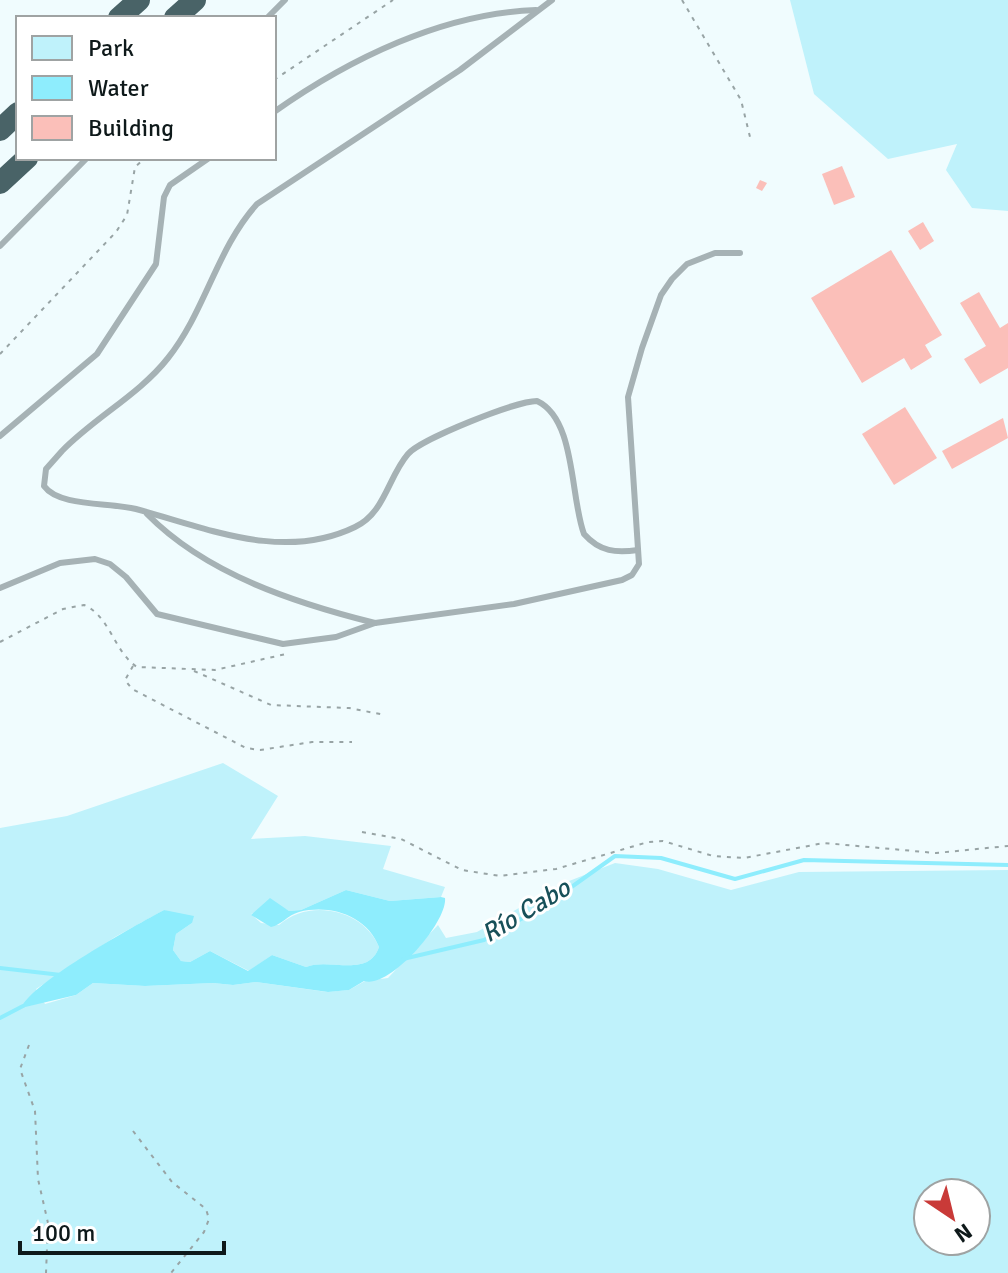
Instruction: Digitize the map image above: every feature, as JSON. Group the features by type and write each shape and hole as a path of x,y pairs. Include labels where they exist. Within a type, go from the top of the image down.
{"highway":[{"path":"121,16 139,0"},
{"path":"177,16 195,0"},
{"path":"0,130 16,115"},
{"path":"0,183 25,160"}],"lane":[{"path":"269,16 285,0"},
{"path":"552,0 438,85 268,194 236,231 200,306 168,358 142,385 82,431 46,469 44,486 57,499 120,505 243,539 275,543 330,536 354,528 373,514 414,449 506,407 537,401 552,411 564,438 584,534 592,543 616,553 638,550"},
{"path":"276,111 324,77 367,56 463,22 536,10"},
{"path":"0,246 85,160"},
{"path":"0,436 97,354 156,264 164,197 170,185 206,160"},
{"path":"0,588 60,563 95,559 110,564 143,601 170,619 283,644 308,643 375,623 514,604 622,580 632,575 639,564 628,397 661,295 687,264 715,253 740,253"},
{"path":"145,511 197,557 299,601 375,623"}],"path":[{"path":"276,79 393,0"},
{"path":"682,0 741,100 750,137"},
{"path":"0,354 116,232 127,215 135,167 143,160"},
{"path":"0,642 63,609 84,605 99,615 121,653 134,665 148,669 194,671 275,658 308,643"},
{"path":"134,665 125,680 132,689 246,748 260,750 312,742 352,742"},
{"path":"194,671 271,705 349,708 385,715"},
{"path":"362,832 401,839 462,870 500,876 556,869 648,842 663,841 713,856 744,858 824,843 936,853 1008,846"},
{"path":"29,1045 20,1069 35,1111 38,1179 48,1223 46,1273"},
{"path":"133,1131 172,1182 206,1209 209,1219 204,1232 171,1273"}],"green space":[{"path":"790,0 1008,0 1008,211 972,208 946,170 957,144 888,159 814,94"},
{"path":"223,763 278,796 251,839 305,836 391,846 383,869 445,887 441,897 390,901 346,890 301,910 289,911 280,906 251,914 261,923 279,925 306,911 320,910 349,916 372,934 379,947 374,957 357,965 306,967 272,955 249,971 210,951 190,962 181,961 173,950 176,934 192,923 164,910 115,937 36,989 45,1004 76,995 93,983 145,986 256,982 327,992 349,990 365,981 388,978 438,925 446,938 477,932 559,885 615,863 658,869 731,890 799,872 1008,870 1008,1273 0,1273 0,828 67,816"}],"water":[{"path":"346,890 390,901 445,898 437,922 415,952 388,975 375,981 364,981 349,990 328,992 256,982 145,986 93,983 76,995 21,1008 29,997 64,970 164,910 194,916 192,923 176,934 173,950 181,961 190,962 210,951 248,971 272,955 306,967 366,962 374,957 379,947 366,927 346,915 335,911 311,910 295,913 271,927 251,915 270,898 289,911 301,910"}],"building":[{"path":"842,166 855,197 834,205 822,174"},
{"path":"760,180 767,183 762,191 756,188"},
{"path":"923,222 934,241 920,250 908,231"},
{"path":"891,250 942,335 925,345 932,357 911,370 904,358 862,383 811,298"},
{"path":"979,292 1000,328 1008,323 1008,368 980,384 964,359 986,346 960,303"},
{"path":"905,407 937,458 894,485 862,434"},
{"path":"1003,418 1008,438 952,469 942,451"}],"waterway":[{"name":"Río Cabo","path":"403,959 484,940 549,903 615,856 661,858 735,879 804,860 1008,865"},
{"path":"0,968 61,975"},
{"name":"Río Cabo","path":"0,1018 23,1006"}]}
